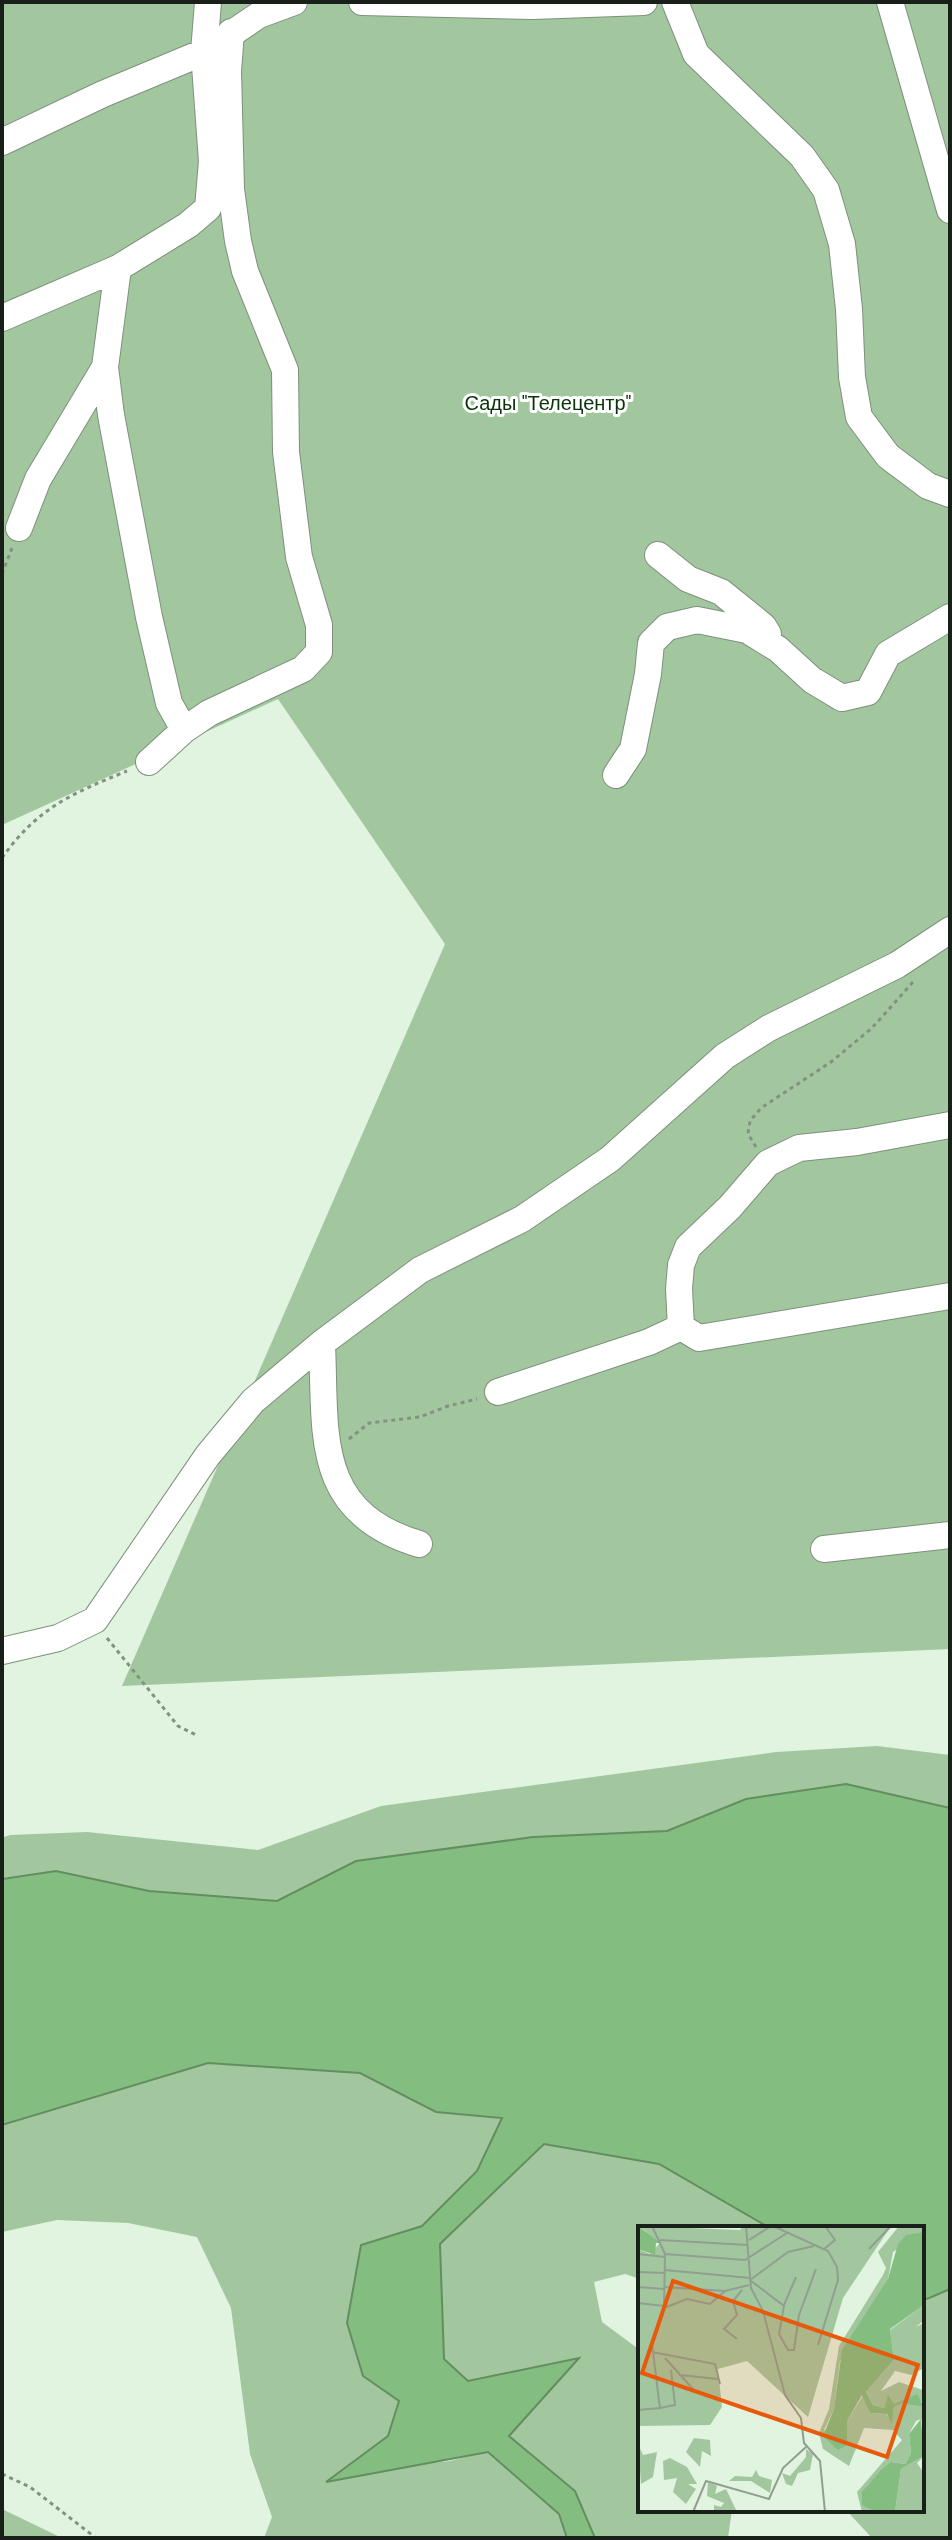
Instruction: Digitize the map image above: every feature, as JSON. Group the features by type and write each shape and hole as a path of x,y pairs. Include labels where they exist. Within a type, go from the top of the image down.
{"lane":[{"path":"2,318 118,268 188,225 208,208 212,161 204,52 208,2"},
{"path":"2,142 103,94 204,52 259,15 294,2"},
{"path":"362,2 644,2"},
{"path":"675,2 696,54 802,156 826,190 842,244 852,377 859,417 888,456 928,486 950,494"},
{"path":"890,2 950,210"},
{"path":"149,762 184,730 209,713 303,669 319,652 319,625 299,557 288,467 285,370 245,271 238,241 231,189 228,71 231,32"},
{"path":"118,268 105,367 111,415 149,617 169,703 184,730"},
{"path":"19,528 38,479 105,367"},
{"path":"658,555 688,579 721,592 763,626 778,649"},
{"path":"616,775 633,749 651,643 667,627 697,620 747,630 778,649 812,680 842,698 868,692 888,654 950,617"},
{"path":"2,1651 58,1638 95,1620 208,1455 235,1422 253,1401 322,1343 420,1270 522,1219 610,1159 725,1056 769,1028 897,965 950,930"},
{"path":"681,1327 681,1265 688,1247 730,1207 768,1163 799,1148 857,1142 950,1125"},
{"path":"681,1327 699,1338 950,1296"},
{"path":"498,1392 649,1342 681,1327"},
{"path":"322,1343 328,1456 341,1488 357,1513 397,1537 419,1544"},
{"path":"824,1549 950,1535"}],"path":[{"path":"2,574 19,528"},
{"path":"2,858 18,835 66,796 149,762"},
{"path":"768,1163 748,1134 750,1121 761,1108 831,1062 862,1037 917,978"},
{"path":"328,1456 369,1423 420,1417 498,1392"},
{"path":"95,1620 118,1655 178,1726 198,1736"},
{"path":"2,2474 30,2487 96,2538"}],"green space":[{"name":"Сады \"Телецентр\"","path":"2,2 950,2 950,1649 122,1686 445,944 278,699 2,825"},
{"path":"877,1746 950,1755 950,1808 846,1784 746,1799 667,1831 533,1837 356,1861 277,1901 149,1891 56,1871 2,1879 2,1838 10,1835 87,1832 258,1850 381,1806 776,1752"},
{"path":"208,2063 360,2073 436,2112 503,2118 477,2171 421,2226 361,2245 363,2376 399,2400 388,2436 403,2466 450,2461 488,2451 559,2514 567,2538 264,2538 272,2517 250,2454 231,2308 197,2237 128,2223 57,2220 2,2232 2,2125"},
{"path":"544,2144 659,2164 767,2226 638,2226 638,2278 625,2274 594,2282 602,2322 638,2349 638,2512 732,2512 728,2538 595,2538 575,2491 509,2436 577,2359 468,2381 444,2359 440,2244"},
{"path":"950,2289 950,2538 872,2538 848,2512 924,2512 924,2298"},
{"path":"2,2509 62,2538 2,2538"}],"shaded area":[{"path":"846,1784 950,1808 950,2289 924,2298 924,2226 767,2226 659,2164 544,2144 440,2244 444,2359 468,2381 579,2358 509,2436 575,2491 595,2538 567,2538 559,2514 488,2452 326,2482 388,2436 399,2401 363,2376 347,2323 361,2245 422,2226 477,2171 502,2118 436,2112 360,2073 208,2063 2,2125 2,1879 56,1871 149,1891 277,1901 356,1861 533,1837 667,1831 746,1799"}]}
